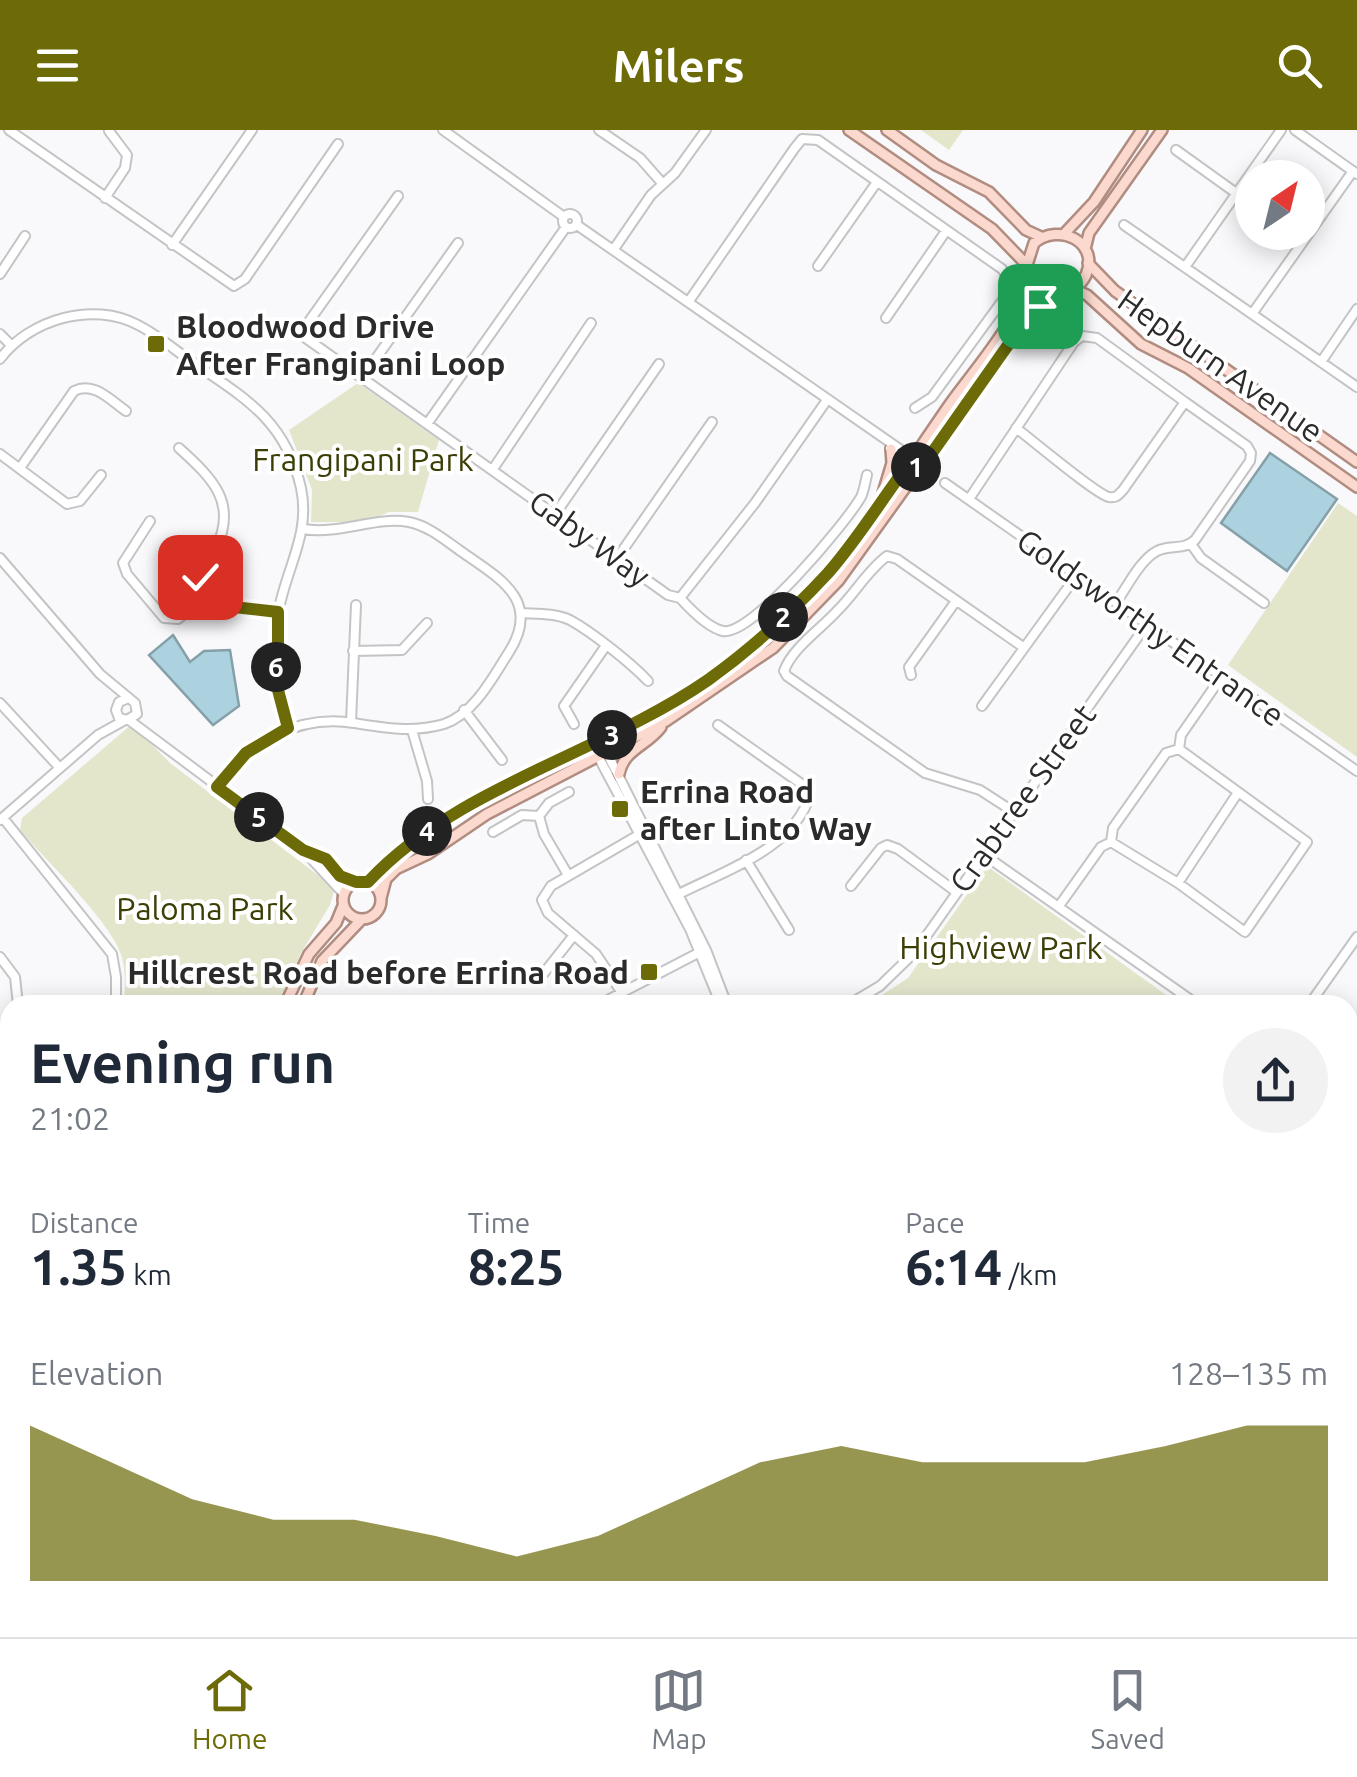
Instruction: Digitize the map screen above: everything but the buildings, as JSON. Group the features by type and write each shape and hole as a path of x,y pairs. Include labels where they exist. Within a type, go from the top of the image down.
{"main road":[{"path":"849,130 992,229 1041,289 1058,294"},
{"path":"307,995 322,961 361,920 376,914 386,880 396,869 428,854 487,814 666,721 773,648 839,580 1025,321 1084,278 1088,263 1077,239 1065,233 1040,237 1026,230 988,192 936,165 887,130"},
{"path":"1065,233 1094,202 1142,130"},
{"path":"1085,250 1089,233 1162,130"},
{"path":"368,882 408,844 445,819 597,743 707,680 757,642 829,572 1012,317 1028,270 1030,249 1040,237"},
{"name":"Hepburn Avenue","path":"1088,263 1115,291 1357,462"},
{"name":"Hepburn Avenue","path":"1074,289 1102,308 1127,335 1188,368 1357,487"},
{"path":"876,510 892,464 892,450"},
{"path":"619,774 630,752 654,736 666,721"},
{"path":"290,995 309,954 336,923 344,894 356,882 368,882 381,898"},
{"path":"343,906 350,916 361,920"}],"street":[{"path":"8,130 234,286 245,279 338,144"},
{"path":"105,198 125,168 126,155 110,130"},
{"path":"172,245 252,130"},
{"path":"443,130 565,222"},
{"path":"599,130 640,158 662,183"},
{"path":"614,249 706,130"},
{"path":"1260,160 1282,130"},
{"path":"1252,314 1355,172 1295,130"},
{"path":"689,302 802,139 818,140 1002,269 1010,280 1008,293 932,397 916,408"},
{"path":"1176,150 1235,192"},
{"path":"818,266 877,182"},
{"path":"1185,268 1235,194"},
{"name":"Gaby Way","path":"398,196 300,334 668,595 680,598 756,502 827,400"},
{"path":"427,424 565,222 574,215 577,225 922,468"},
{"path":"1124,224 1357,387"},
{"path":"886,318 946,231"},
{"path":"0,274 25,236"},
{"path":"362,378 458,243"},
{"path":"1321,362 1357,309"},
{"path":"0,358 47,323 81,314 107,314 136,324 246,398 284,438 302,492 304,529 278,612 278,690 288,728"},
{"path":"493,469 591,322"},
{"path":"0,334 12,346"},
{"path":"969,499 1074,342 1085,335 1097,338 1247,446 1251,453 1248,465 1191,544 1161,549 1151,555 1116,602"},
{"path":"556,514 660,364"},
{"path":"20,468 74,391 84,386 93,388 126,411"},
{"path":"1016,428 1082,480 1114,497 1123,490 1185,402"},
{"path":"618,557 712,422"},
{"path":"880,437 892,450 911,460"},
{"path":"178,448 208,476 224,507 222,532 198,583 198,603"},
{"path":"0,454 68,504 80,501 100,475"},
{"path":"680,598 721,632 734,630 795,580 824,548 863,494 867,475"},
{"name":"Goldsworthy Entrance","path":"945,483 1357,771"},
{"path":"150,521 127,551 124,568 164,618 178,618 198,603 278,612"},
{"path":"217,787 246,753 288,728 351,722 412,730 448,723 476,702 520,630 521,612 504,582 434,532 390,522 332,532 304,529"},
{"path":"1191,544 1201,558 1264,604"},
{"path":"1014,812 980,790 926,773 787,676 785,665 888,556 1024,647"},
{"path":"0,562 100,674 136,704 153,736 173,756 303,850 344,894"},
{"path":"982,706 1078,575"},
{"path":"910,675 909,666 956,601"},
{"path":"351,722 356,605"},
{"path":"521,612 570,620 635,667 648,681"},
{"path":"353,650 402,650 427,624"},
{"name":"Crabtree Street","path":"863,995 896,974 915,952 1147,624"},
{"path":"574,724 564,706 605,647"},
{"path":"100,674 118,716 153,736"},
{"path":"1178,750 1181,735 1222,676"},
{"path":"98,735 126,699"},
{"path":"0,703 59,767"},
{"path":"464,710 502,760"},
{"path":"116,995 112,954 1,819 98,735 137,712"},
{"path":"676,896 746,860 786,833 806,808 810,795 803,785 718,725"},
{"path":"412,730 427,781 428,799"},
{"path":"597,743 703,951 720,995"},
{"path":"1111,842 1178,883 1245,932 1307,842 1178,750"},
{"path":"1111,842 1113,828 1166,754 1178,750"},
{"path":"603,755 619,774 643,832"},
{"path":"539,816 549,802 569,792"},
{"path":"1178,883 1238,794"},
{"path":"493,832 522,815 539,816"},
{"path":"539,816 544,834 568,875"},
{"path":"622,992 596,954 537,901 550,886 643,832"},
{"path":"1059,906 1101,847 1111,842"},
{"path":"851,886 887,845 955,891"},
{"path":"303,850 326,859 340,876 356,882"},
{"path":"983,854 1184,995"},
{"path":"746,860 788,930"},
{"path":"544,973 574,935"},
{"path":"1316,995 1357,936"},
{"path":"616,995 703,951"},
{"path":"0,958 15,977 17,995"}],"green space":[{"path":"921,130 963,130 949,150"},
{"name":"Frangipani Park","path":"358,383 439,440 418,512 389,512 364,522 311,522 312,490 289,430"},
{"path":"1338,503 1357,516 1357,757 1228,665"},
{"name":"Paloma Park","path":"132,724 170,763 335,888 283,995 125,995 122,958 116,944 93,910 20,830 22,818"},
{"name":"Highview Park","path":"987,866 1166,995 882,995 908,978"}],"water":[{"path":"1270,453 1337,499 1287,571 1221,523"},
{"path":"173,635 190,662 204,651 230,650 239,706 213,725 149,655"}],"place":[{"name":"Bloodwood Drive After Frangipani Loop","path":"156,344"},
{"name":"Errina Road after Linto Way","path":"620,809"},
{"name":"Hillcrest Road before Errina Road","path":"649,972"}],"route":[{"path":"200,577 198,603 278,612 278,690 288,728 246,753 217,787 303,850 326,859 340,876 368,882 408,844 445,819 624,728 707,680 757,642 829,572 910,462 920,470 1025,321 1040,306"}]}
